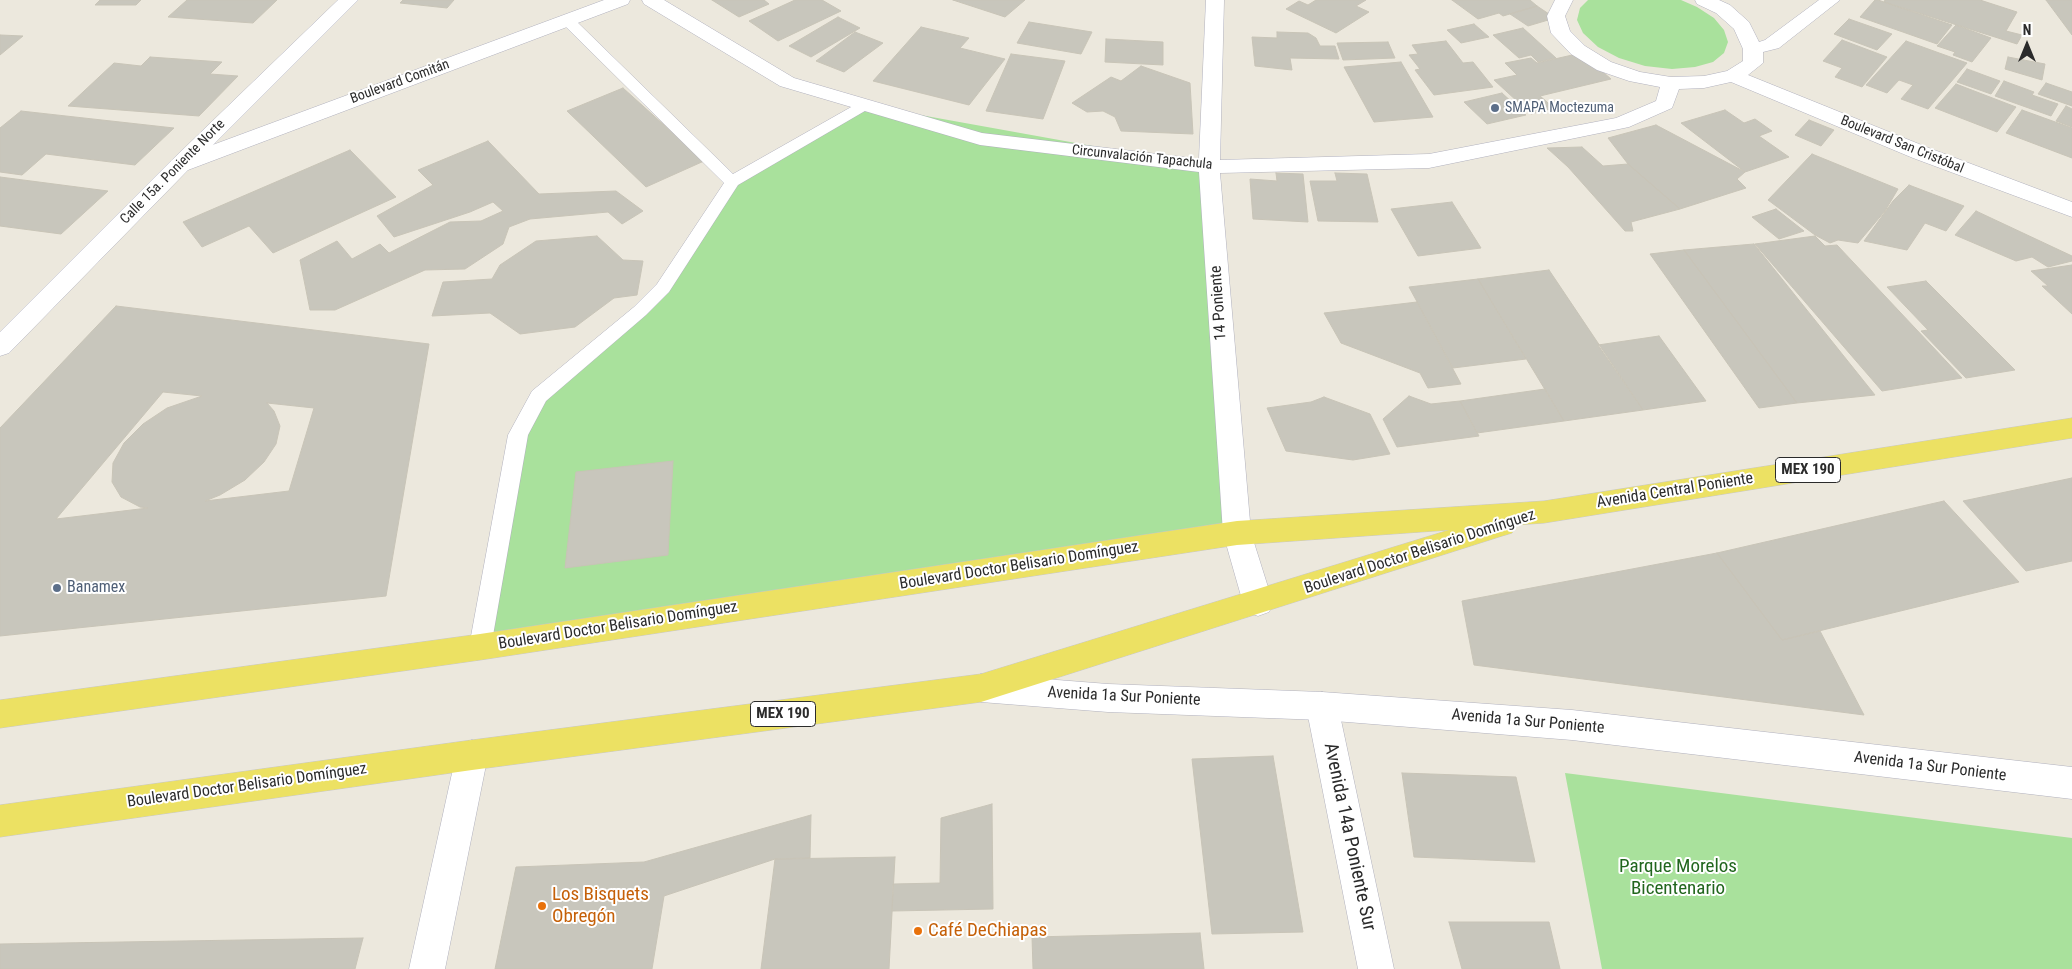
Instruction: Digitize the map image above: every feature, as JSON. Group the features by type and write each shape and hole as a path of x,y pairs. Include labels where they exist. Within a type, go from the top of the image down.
{"main road":[{"name":"Avenida Central Poniente","path":"1544,512 2072,428"},
{"name":"Boulevard Doctor Belisario Domínguez","path":"0,714 480,647 1237,533 1544,512"},
{"name":"Boulevard Doctor Belisario Domínguez","path":"0,821 472,755 981,688 1258,603 1544,512"}],"street":[{"name":"Calle 15a. Poniente Norte","path":"0,347 180,165 349,0"},
{"name":"Boulevard Comitán","path":"180,165 621,0"},
{"name":"Circunvalación Tapachula","path":"651,0 787,82 980,139 1209,167 1429,161 1622,123 1665,104 1671,82"},
{"name":"14 Poniente","path":"1215,0 1209,167 1237,533 1258,603"},
{"path":"1564,0 1556,16 1561,33 1578,50 1604,66 1628,74 1671,82 1704,82 1733,76 1753,63 1754,49 1742,26 1723,9 1704,0"},
{"path":"1754,49 1772,44 1831,0"},
{"name":"Boulevard San Cristóbal","path":"1733,76 1921,153 2072,210"},
{"name":"Avenida 1a Sur Poniente","path":"981,688 1108,698 1322,706 1572,725 2072,783"},
{"name":"Avenida 14a Poniente Sur","path":"1322,706 1376,969"},
{"path":"427,969 472,755"}],"lane":[{"path":"567,20 732,182"},
{"path":"480,647 518,435 539,396 640,311 663,288 732,182 865,105"}],"green space":[{"path":"1588,0 1681,0 1697,7 1714,18 1724,30 1728,42 1724,53 1713,62 1695,67 1672,69 1645,66 1619,58 1598,47 1583,33 1577,20 1580,8"},
{"path":"865,105 1209,167 1237,533 480,647 518,435 539,396 640,311 732,182"},
{"name":"Parque Morelos Bicentenario","path":"1565,773 2072,838 2072,969 1602,969"}],"building":[{"path":"100,0 141,0 136,5 95,5"},
{"path":"187,0 277,0 253,23 168,17"},
{"path":"403,0 454,0 447,8 400,3"},
{"path":"712,0 764,0 769,4 739,17"},
{"path":"795,0 822,0 841,11 778,41 749,21"},
{"path":"953,0 1025,0 1005,17"},
{"path":"1316,0 1366,0 1356,6 1369,12 1336,33 1286,9 1299,1 1308,5"},
{"path":"1452,0 1530,0 1537,6 1503,16 1499,13 1478,19"},
{"path":"1875,0 1952,25 1937,44 1860,17"},
{"path":"1885,0 1980,0 2017,12 2006,31 2022,35 2017,44 1884,2"},
{"path":"2046,0 2072,0 2072,35"},
{"path":"1537,6 1555,18 1528,26 1510,14"},
{"path":"838,17 860,28 811,57 789,46"},
{"path":"1849,19 1892,34 1877,50 1834,34"},
{"path":"1029,22 1092,32 1081,54 1017,43"},
{"path":"1474,24 1489,37 1461,43 1447,30"},
{"path":"1956,25 1991,38 1972,62 1953,55 1955,52 1937,46"},
{"path":"921,27 969,38 960,48 1005,59 969,105 873,81"},
{"path":"1523,28 1556,58 1538,62 1531,55 1519,58 1493,35"},
{"path":"855,32 883,43 844,72 816,61"},
{"path":"1277,32 1308,33 1316,38 1320,46 1335,46 1339,59 1290,58 1292,70 1255,66 1252,37 1277,38"},
{"path":"0,35 23,36 0,55"},
{"path":"1106,39 1163,42 1163,65 1105,62"},
{"path":"1842,40 1887,57 1862,87 1835,77 1842,68 1823,61"},
{"path":"1446,41 1463,63 1473,62 1493,87 1434,95 1415,70 1420,69 1409,55 1418,54 1412,45"},
{"path":"1906,41 1967,63 1928,109 1901,99 1913,85 1899,80 1887,93 1866,85"},
{"path":"1388,42 1395,58 1343,60 1337,43"},
{"path":"1581,53 1611,79 1540,96 1554,108 1531,114 1494,80 1517,75 1505,63 1531,58 1537,63"},
{"path":"1011,54 1065,61 1043,119 986,111"},
{"path":"150,57 222,62 210,74 238,76 199,116 68,106 114,63 141,66"},
{"path":"2008,57 2045,64 2042,80 2005,69"},
{"path":"1401,62 1433,117 1374,122 1344,67"},
{"path":"1141,66 1190,83 1193,134 1121,131 1115,117 1103,111 1087,112 1072,103 1111,77 1121,81"},
{"path":"1967,69 2000,81 1991,94 1957,82"},
{"path":"2004,81 2034,92 2032,95 2058,104 2051,116 1995,96"},
{"path":"2046,83 2072,92 2072,106 2038,94"},
{"path":"1956,84 2016,107 1997,132 1935,108"},
{"path":"623,88 704,161 646,187 567,111"},
{"name":"SMAPA Moctezuma","path":"1502,93 1526,115 1487,124 1464,102"},
{"path":"2066,106 2072,109 2072,127 2056,121"},
{"path":"1725,110 1744,123 1755,119 1772,131 1759,136 1789,157 1745,172 1681,123"},
{"path":"2022,110 2072,128 2072,158 2006,133"},
{"path":"21,111 174,128 135,165 46,154 22,175 0,172 0,128"},
{"path":"1809,120 1834,130 1821,146 1795,135"},
{"path":"1656,125 1745,172 1737,179 1746,188 1680,209 1628,164 1608,138"},
{"path":"488,141 539,194 616,191 643,211 622,224 608,212 530,219 509,227 503,244 465,269 425,270 335,310 310,310 300,260 337,241 352,259 380,244 389,253 450,222 481,221 503,211 493,202 470,212 394,237 377,216 433,185 418,170"},
{"path":"1582,147 1603,166 1628,164 1680,209 1631,222 1633,231 1625,231 1568,167 1547,148"},
{"path":"350,150 396,197 273,253 249,226 202,247 183,222"},
{"path":"1812,154 1898,189 1885,211 1858,243 1838,240 1830,243 1815,235 1768,200"},
{"path":"1276,173 1303,174 1308,222 1253,219 1250,179 1277,181"},
{"path":"1335,173 1367,174 1378,222 1318,221 1310,181 1337,181"},
{"path":"0,177 108,191 61,234 0,226"},
{"path":"1909,185 1964,206 1946,231 1925,223 1907,250 1864,241 1893,201"},
{"path":"1452,202 1481,248 1418,256 1391,209"},
{"path":"1776,209 1804,231 1779,239 1752,217"},
{"path":"1976,211 2072,256 2072,261 2048,267 2032,257 2016,261 1955,235"},
{"path":"597,236 623,260 643,261 637,295 614,298 575,327 520,334 490,313 432,316 443,282 492,279 500,265 536,241"},
{"path":"1815,236 1825,246 1837,245 1962,378 1882,391 1755,244"},
{"path":"1754,244 1875,395 1797,403 1684,250"},
{"path":"1684,250 1797,403 1759,408 1650,254"},
{"path":"2072,265 2072,314 2042,286 2048,286 2031,271"},
{"path":"1549,270 1643,410 1564,421 1478,279"},
{"path":"1478,279 1526,359 1453,368 1409,287"},
{"path":"1926,281 2015,370 1966,378 1921,331 1928,330 1887,287"},
{"path":"1417,302 1461,384 1428,388 1420,373 1341,343 1324,313"},
{"path":"116,306 429,344 386,596 0,636 0,428","holes":["163,392 202,396 167,408 143,424 124,443 113,463 112,482 121,497 140,507 148,508 56,519","267,403 314,408 289,491 205,501 220,495 245,480 264,462 276,444 280,426 274,411"]},
{"path":"1659,336 1706,401 1643,410 1598,345"},
{"path":"1545,389 1564,421 1477,433 1460,401"},
{"path":"1409,396 1431,404 1460,401 1479,436 1397,447 1383,419"},
{"path":"1324,397 1370,414 1390,454 1353,460 1286,451 1267,408 1311,402"},
{"path":"673,461 668,555 565,568 576,472"},
{"path":"2072,478 2072,561 2026,571 1963,501"},
{"path":"1944,501 2019,582 1782,640 1717,553"},
{"path":"1717,553 1782,640 1820,631 1864,715 1474,665 1462,601"},
{"path":"1273,756 1303,932 1212,934 1192,759"},
{"path":"1402,773 1516,777 1535,862 1414,857"},
{"path":"992,804 993,909 892,911 893,884 940,883 941,818"},
{"path":"811,815 810,858 775,859 664,896 652,969 495,969 516,867 644,862"},
{"path":"895,857 889,969 761,969 775,859"},
{"path":"1449,922 1549,922 1560,969 1462,969"},
{"path":"1200,933 1204,969 1033,969 1032,937"},
{"path":"363,938 355,969 0,969 0,944"}],"place":[{"name":"SMAPA Moctezuma","path":"1495,108"},
{"name":"Banamex","path":"57,588"},
{"name":"Los Bisquets Obregón","path":"542,906"},
{"name":"Café DeChiapas","path":"918,931"}]}
